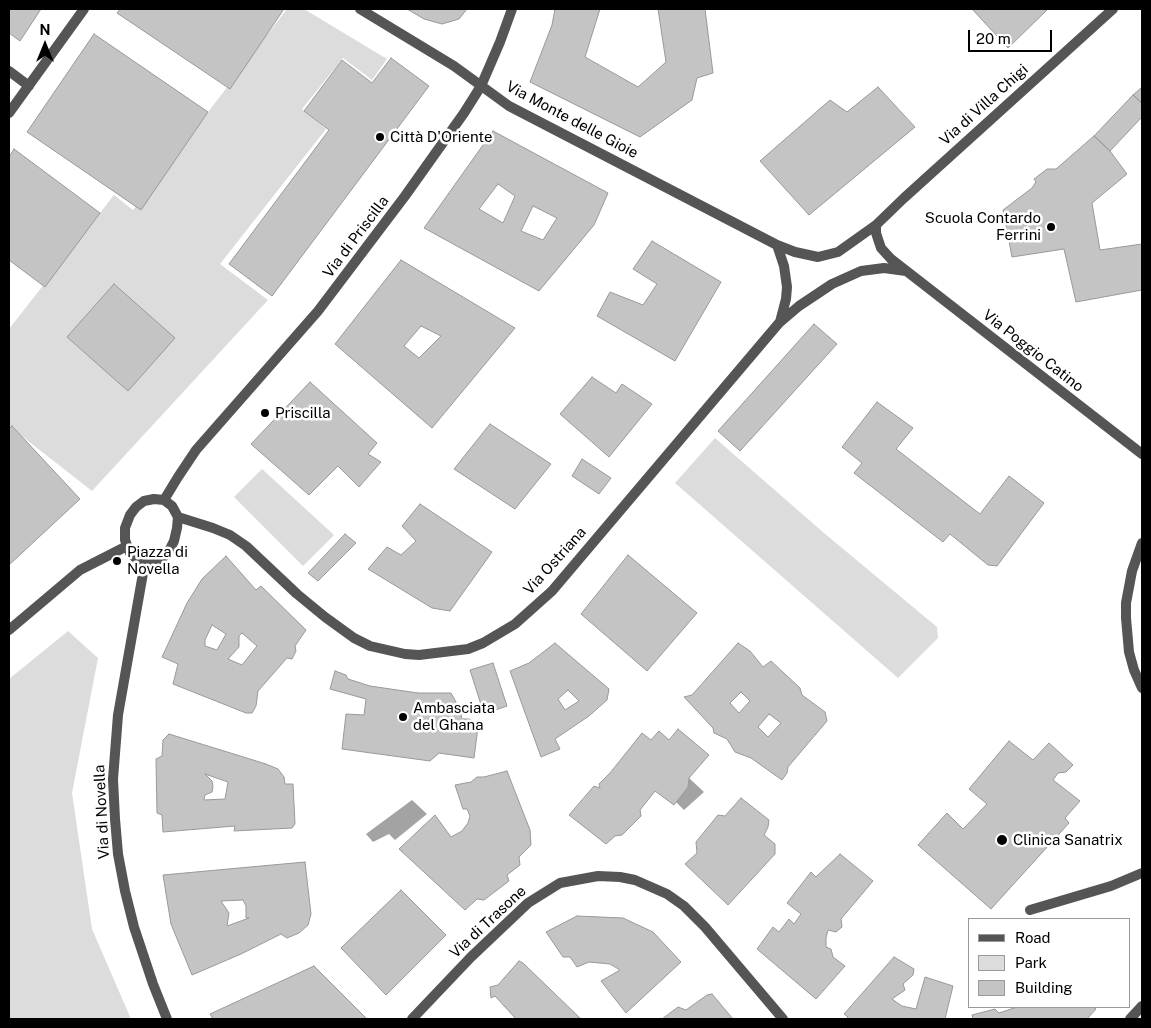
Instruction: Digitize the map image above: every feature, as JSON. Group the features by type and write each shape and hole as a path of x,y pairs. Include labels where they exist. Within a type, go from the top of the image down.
{"street":[{"path":"9,113 84,9"},
{"name":"Via Monte delle Gioie","path":"360,9 454,66 509,106 777,245"},
{"name":"Via di Priscilla","path":"164,500 188,460 318,311 406,196 481,86 512,9"},
{"name":"Via di Villa Chigi","path":"777,245 809,255 825,256 847,247 876,225 1113,9"},
{"path":"9,71 29,86"},
{"path":"876,225 876,234 881,248 906,271"},
{"path":"777,245 784,266 787,287 786,299 779,323"},
{"path":"779,323 799,306 832,284 850,276 873,268 906,271"},
{"name":"Via Poggio Catino","path":"906,271 1142,454"},
{"name":"Via Ostriana","path":"178,517 230,535 246,546 297,594 325,617 354,638 370,646 405,654 419,655 468,649 483,643 515,624 552,591 779,323"},
{"path":"164,500 172,506 178,517 171,549 161,559 145,562 137,559 130,553 125,540 125,528 136,507 144,501 164,500"},
{"path":"1142,543 1132,571 1126,603 1126,618 1129,652 1142,688"},
{"path":"9,630 80,570 127,546"},
{"name":"Via di Novella","path":"145,562 115,743 116,836 125,891 134,927 145,963 167,1019"},
{"path":"1030,910 1111,886 1142,873"},
{"name":"Via di Trasone","path":"412,1019 471,957 528,903 560,883 598,876 635,880 667,894 684,906 705,927 783,1019"},
{"path":"1130,1019 1142,1006"}],"green space":[{"path":"287,9 304,9 387,59 372,80 343,58 302,109 326,129 220,264 268,300 92,491 9,426 9,329 114,195 133,210"},
{"path":"715,438 824,533 937,627 938,638 898,678 675,483"},
{"path":"262,469 334,535 303,566 234,497"},
{"path":"68,631 98,658 72,793 92,929 131,1019 9,1019 9,679"}],"shaded area":[{"path":"689,778 704,792 684,810 676,802 688,787"},
{"path":"412,800 427,814 395,840 389,834 373,842 366,834"}],"building":[{"path":"9,9 41,9 20,41 9,33"},
{"path":"120,9 284,9 230,89 117,13"},
{"path":"407,9 467,9 459,19 442,24 424,19"},
{"path":"555,9 600,9 585,57 638,87 666,62 658,9 705,9 713,73 697,78 692,100 640,137 530,82 552,25"},
{"path":"972,9 1048,9 1008,48"},
{"path":"94,34 208,112 141,210 27,132"},
{"path":"391,58 429,86 272,296 229,264 329,130 304,111 342,60 372,83"},
{"path":"878,87 915,127 809,215 760,161 830,100 847,112"},
{"path":"1142,87 1142,103 1133,95"},
{"path":"1133,95 1142,103 1142,117 1110,151 1094,136"},
{"path":"493,131 608,193 594,225 539,291 424,228","holes":["498,184 515,196 503,223 479,209","533,206 557,218 543,240 521,231"]},
{"name":"Scuola Contardo Ferrini","path":"1094,136 1110,151 1127,174 1092,203 1100,250 1142,244 1142,290 1076,302 1064,249 1012,257 1003,210 1032,188 1036,182 1034,179 1047,169 1056,169"},
{"path":"14,149 100,213 45,287 9,260 9,157"},
{"path":"652,241 721,282 675,361 597,316 610,292 643,305 657,284 633,269"},
{"path":"401,260 515,328 432,428 335,344","holes":["421,326 441,336 419,358 404,346"]},
{"path":"114,284 175,338 128,391 67,337"},
{"path":"814,324 837,344 740,451 718,431"},
{"path":"592,377 616,393 622,384 652,404 609,457 560,414"},
{"path":"310,382 377,443 368,454 381,462 359,487 338,466 309,495 251,444"},
{"path":"877,402 913,428 896,449 980,514 1009,476 1044,503 997,566 988,565 950,534 943,542 854,473 862,463 842,447"},
{"path":"490,424 551,464 515,509 454,469"},
{"path":"12,426 80,499 9,565 9,429"},
{"path":"582,459 611,478 599,494 572,476"},
{"path":"420,504 492,552 450,611 432,608 368,569 387,547 401,555 416,541 402,526"},
{"path":"345,534 356,543 318,581 308,573"},
{"path":"628,555 697,613 647,671 581,614"},
{"path":"226,556 256,590 261,586 306,630 295,646 296,651 292,659 287,658 258,691 256,706 252,713 246,713 173,684 178,664 162,657 187,603 202,579","holes":["212,625 226,634 217,650 205,646 205,640","242,633 257,646 242,665 228,659 239,647 239,636"]},
{"path":"555,643 609,689 607,700 589,716 555,739 560,749 541,757 510,671 529,663","holes":["568,690 579,701 565,710 558,699"]},
{"path":"738,643 750,651 763,667 771,661 800,688 802,695 825,712 827,721 788,767 787,773 782,780 751,758 735,752 727,739 714,733 713,728 684,697 692,695","holes":["741,692 750,701 739,713 730,703","769,714 781,723 768,737 758,727"]},
{"path":"493,663 507,706 484,714 470,670"},
{"name":"Ambasciata del Ghana","path":"335,671 346,675 348,679 370,686 418,693 451,693 456,702 456,714 461,714 462,719 469,719 475,722 478,727 474,758 439,753 430,761 342,749 346,714 364,715 366,699 330,689"},
{"path":"678,729 709,755 689,778 688,787 674,805 655,791 640,810 641,816 622,835 615,836 606,844 569,815 594,786 600,788 599,784 642,733 651,740 659,731 669,740"},
{"path":"169,734 278,769 284,777 285,784 293,784 295,824 292,828 234,831 235,826 163,832 162,815 157,813 156,759 162,756 163,740","holes":["205,774 228,782 225,799 204,800 205,795 212,792 213,787 212,781"]},
{"path":"1009,741 1033,760 1049,743 1073,765 1066,772 1058,773 1053,780 1080,801 1065,818 1069,823 991,909 918,845 947,813 963,829 987,804 969,789"},
{"path":"507,771 530,830 531,845 519,857 520,865 507,875 509,881 484,900 477,899 465,910 399,849 435,815 451,837 462,831 468,823 470,816 467,809 463,809 455,785 471,782 477,777"},
{"path":"741,798 769,820 764,835 775,844 775,854 728,905 685,864 697,853 696,842 718,815 725,816"},
{"path":"840,854 873,881 841,919 842,927 836,932 828,930 826,947 831,949 833,957 845,966 816,999 757,949 773,927 779,932 789,919 794,924 801,914 787,903 811,872 816,877"},
{"path":"305,862 311,914 308,925 299,933 287,938 281,934 192,975 171,924 163,875","holes":["243,900 246,906 246,918 249,918 227,926 229,913 221,901"]},
{"path":"401,890 446,935 386,995 341,948"},
{"path":"577,916 623,918 653,932 681,962 626,1013 601,981 620,970 610,964 589,962 577,967 570,957 563,957 546,932"},
{"path":"894,957 914,969 913,975 903,984 905,990 892,999 902,1006 916,1009 925,977 953,986 945,1019 846,1019 848,1017 844,1014"},
{"path":"519,961 581,1019 516,1019 495,996 491,998 490,987 498,985"},
{"path":"314,966 367,1019 213,1019 210,1014"},
{"path":"712,994 733,1019 662,1019 678,1007 686,1010 707,995"},
{"path":"1014,1008 1096,1009 1087,1019 973,1019 972,1015 995,1009 999,1013"}],"place":[{"name":"Città D'Oriente","path":"380,137"},
{"name":"Scuola Contardo Ferrini","path":"1051,227"},
{"name":"Priscilla","path":"265,413"},
{"name":"Piazza di Novella","path":"117,561"},
{"name":"Ambasciata del Ghana","path":"403,717"},
{"name":"Clinica Sanatrix","path":"1002,840"}]}
